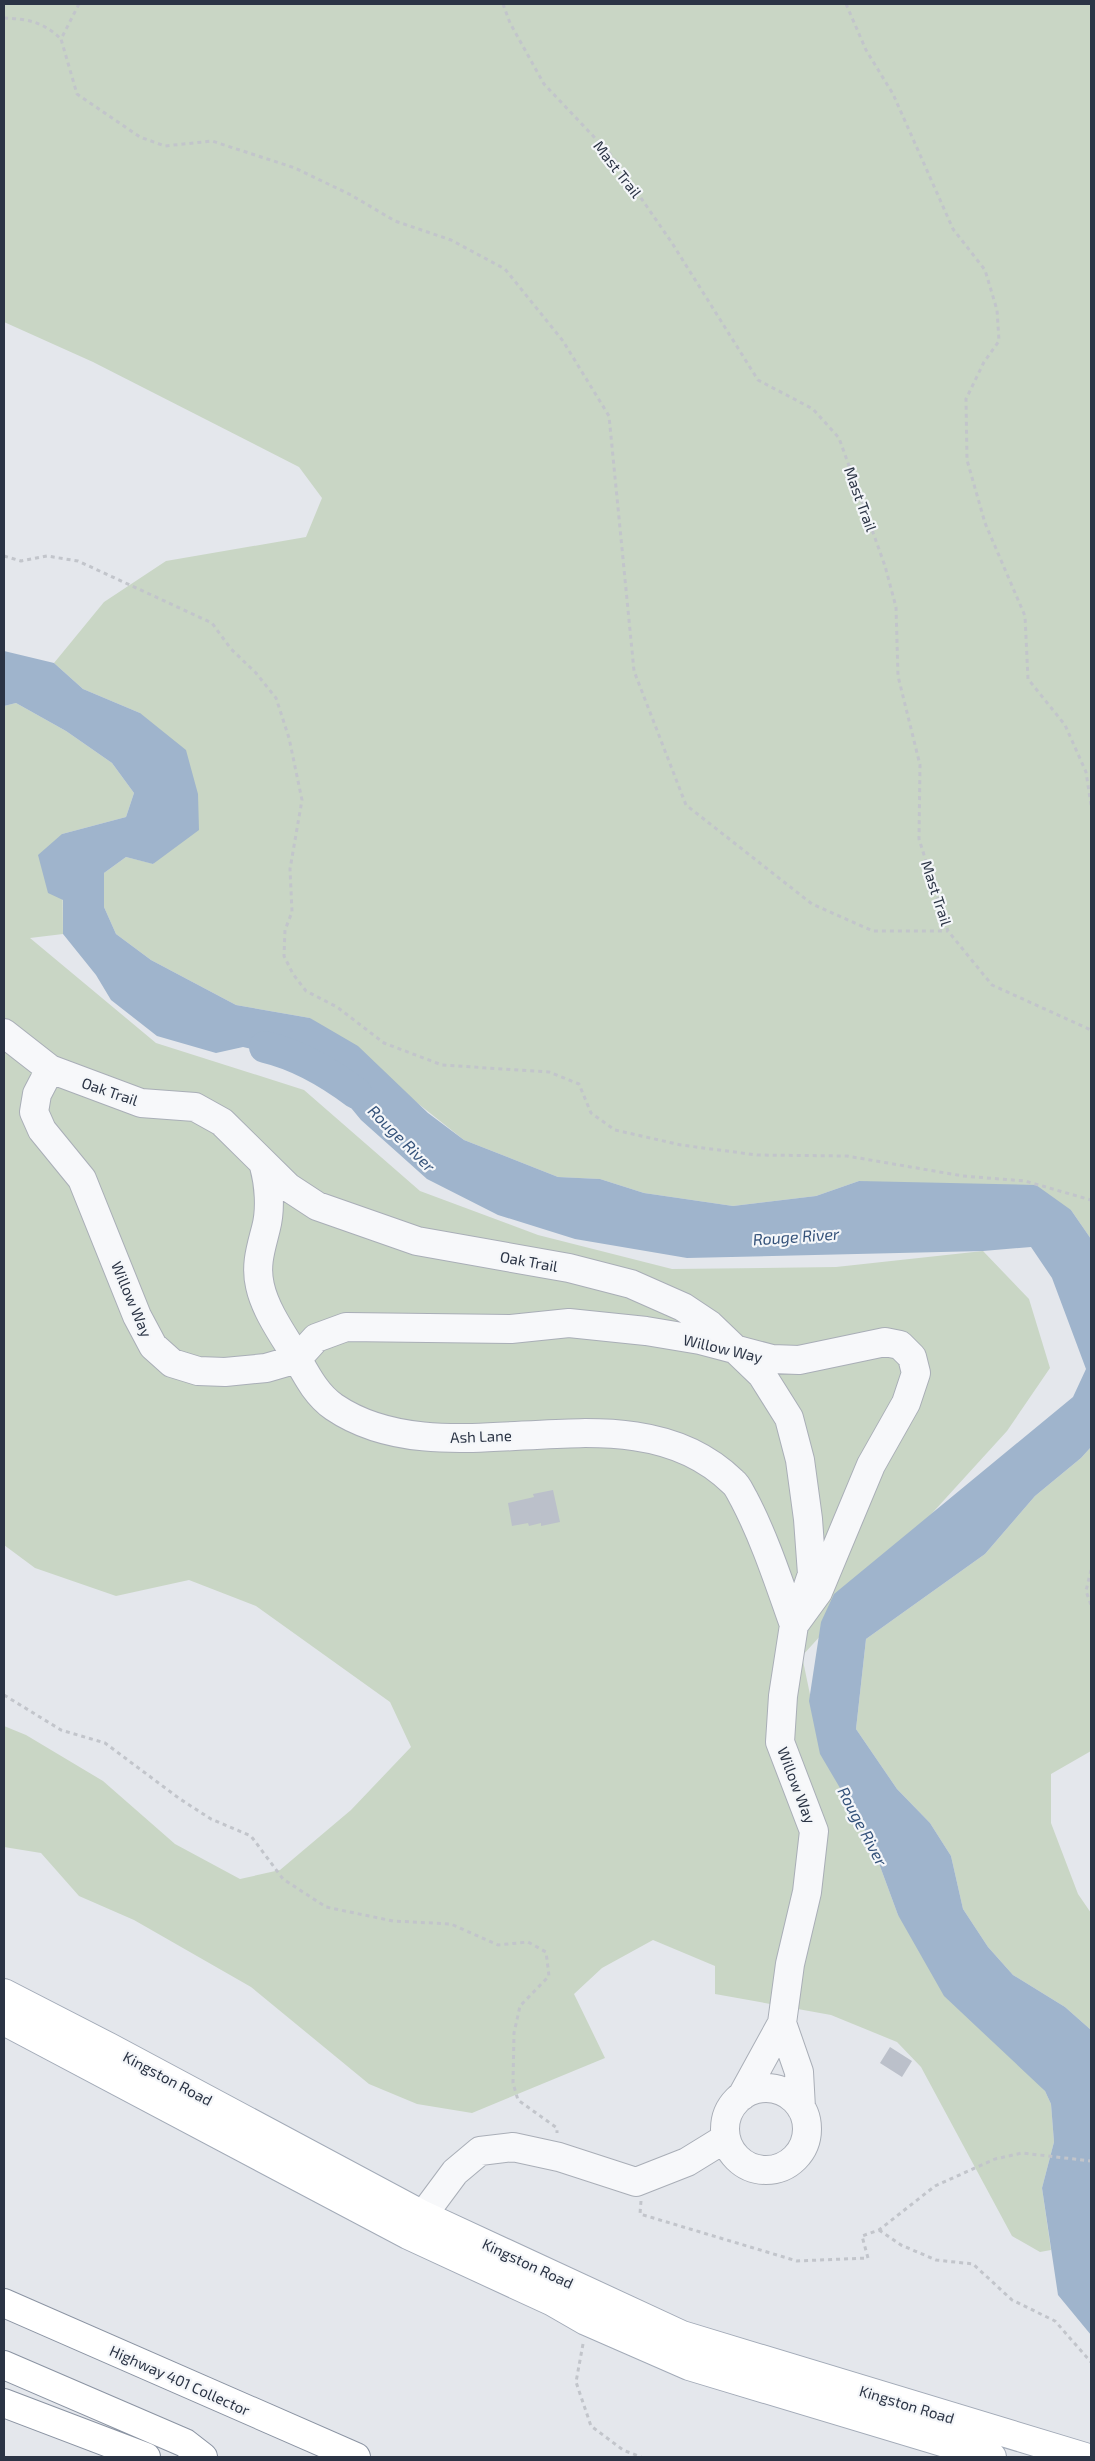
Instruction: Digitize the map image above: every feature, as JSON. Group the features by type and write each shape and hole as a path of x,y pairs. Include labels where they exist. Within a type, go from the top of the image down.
{"main road":[{"name":"Kingston Road","path":"4,1993 109,2046 416,2225 586,2321 690,2366 993,2444 1085,2457"},
{"name":"Kingston Road","path":"4,2021 416,2225 682,2335 993,2444"},
{"name":"Highway 401 Collector","path":"4,2303 356,2457"},
{"path":"4,2365 185,2443 203,2457"},
{"path":"4,2403 146,2457"}],"lane":[{"name":"Oak Trail","path":"4,1033 50,1069 141,1103 195,1107 222,1122 288,1188 317,1206 417,1240 569,1268 631,1284 683,1307 710,1326 762,1375 790,1418 800,1460 812,1574 794,1624"},
{"name":"Willow Way","path":"50,1069 37,1094 34,1112 42,1130 82,1179 137,1316 153,1346 172,1363 198,1371 225,1372 266,1368 297,1359 316,1338 346,1327 511,1329 569,1324 664,1334 700,1340 737,1352 772,1359 798,1360 885,1342 900,1345 912,1357 916,1374 906,1403 872,1465 818,1592 794,1624 783,1696 780,1742 814,1831 807,1892 790,1964 782,2023 742,2096"},
{"name":"Ash Lane","path":"264,1166 269,1187 267,1226 257,1264 260,1286 274,1320 310,1383 332,1406 370,1426 403,1434 455,1438 596,1433 651,1439 699,1455 734,1483 751,1513 794,1624"},
{"path":"267,1226 290,1212 317,1206"},
{"name":"Willow Way","path":"782,2023 798,2072 801,2108"},
{"path":"766,2088 780,2090 792,2097 801,2108 806,2121 806,2135 798,2154 781,2167 761,2169 741,2161 732,2151 726,2138 728,2114 742,2096 752,2090 766,2088"},
{"path":"416,2225 454,2172 480,2151 514,2147 559,2157 636,2182 687,2162 726,2138"}],"path":[{"path":"61,39 79,4"},
{"name":"Mast Trail","path":"503,4 510,23 544,84 612,156 672,243 758,380 813,409 839,438 884,566 896,607 898,676 920,765 919,839 948,930 992,985 1091,1030"},
{"path":"846,4 866,50 894,94 953,229 985,270 997,310 999,341 984,362 966,399 967,460 985,523 1025,616 1028,679 1065,725 1086,772 1091,805"},
{"path":"4,18 17,18 46,26 61,39 77,94 140,137 165,146 212,141 295,168 395,221 451,240 505,269 563,341 608,416 634,671 686,804 812,904 873,931 948,930"},
{"path":"4,556 21,562 48,556 78,561 212,623 231,649 256,673 276,698 289,738 302,800 290,869 292,912 285,930 284,956 293,974 306,991 337,1006 384,1043 442,1065 549,1072 579,1084 591,1113 614,1130 681,1145 757,1155 847,1156 963,1176 1025,1181 1091,1200"},
{"path":"1091,1570 1086,1591 1091,1605"},
{"path":"4,1695 61,1730 105,1743 211,1819 251,1836 283,1879 326,1907 393,1921 451,1924 498,1945 528,1942 546,1952 549,1976 520,2006 514,2033 513,2083 518,2100 557,2128 559,2157"},
{"path":"636,2182 642,2197 640,2214 798,2261 868,2258 862,2236 879,2230 935,2186 995,2159 1022,2154 1091,2161"},
{"path":"879,2230 901,2245 936,2260 973,2264 1012,2300 1055,2321 1091,2362"},
{"path":"586,2321 576,2382 591,2426 623,2450 641,2457"}],"green space":[{"path":"4,4 1091,4 1091,1239 1071,1210 859,1181 816,1196 733,1206 644,1193 600,1179 558,1177 464,1140 310,1018 236,1005 151,960 116,934 104,907 104,873 126,857 154,864 140,713 83,689 54,663 104,602 166,561 306,537 322,498 299,467 93,362 4,322"},
{"path":"16,703 66,731 112,763 134,793 126,817 62,834 63,934 30,938 156,1043 304,1090 420,1191 538,1235 672,1269 836,1267 983,1251 1029,1299 1050,1368 1007,1431 802,1656 823,1757 870,1839 898,1915 1045,2091 1051,2104 1054,2142 1042,2188 1051,2250 1040,2252 1012,2236 921,2067 897,2042 831,2015 715,1994 715,1966 653,1940 602,1968 574,1994 605,2058 472,2113 417,2104 369,2084 251,1987 134,1920 79,1896 41,1853 4,1847 4,1726 26,1735 103,1781 175,1844 240,1879 280,1870 351,1810 411,1747 390,1702 256,1606 189,1580 116,1596 35,1568 4,1545 4,706"},
{"path":"1091,1447 1091,1751 1051,1774 1051,1823 1078,1894 1091,1913 1091,2030 1065,2007 1013,1975 988,1947 963,1909 951,1856 930,1823 897,1789 856,1729 866,1639 985,1554 1035,1496 1081,1458"}],"water":[{"name":"Rouge River","path":"4,651 54,663 83,689 140,713 186,750 198,794 199,830 153,864 126,857 104,873 104,907 116,934 151,960 236,1005 310,1018 358,1046 428,1113 464,1140 558,1177 600,1179 644,1193 733,1206 816,1196 859,1181 1036,1185 1071,1210 1091,1239 1091,1447 1081,1458 1035,1496 985,1554 866,1639 856,1729 897,1789 930,1823 951,1856 963,1909 988,1947 1013,1975 1065,2007 1091,2030 1091,2335 1058,2295 1042,2188 1054,2142 1051,2104 1045,2091 944,1996 898,1915 870,1839 820,1754 809,1701 821,1622 834,1594 1073,1397 1086,1369 1052,1278 1031,1247 983,1251 687,1258 575,1239 498,1215 427,1179 361,1120 315,1064 243,1047 216,1053 157,1036 111,1000 96,975 63,934 63,900 48,893 38,855 62,834 126,817 134,793 112,763 66,731 16,703 4,706"}],"building":[{"path":"553,1490 560,1522 541,1526 541,1523 529,1526 528,1523 512,1526 508,1503 534,1497 533,1494"},
{"path":"890,2047 912,2061 902,2077 880,2063"}],"waterway":[{"name":"Rouge River","path":"265,1047 278,1050 313,1065 356,1093"}]}
